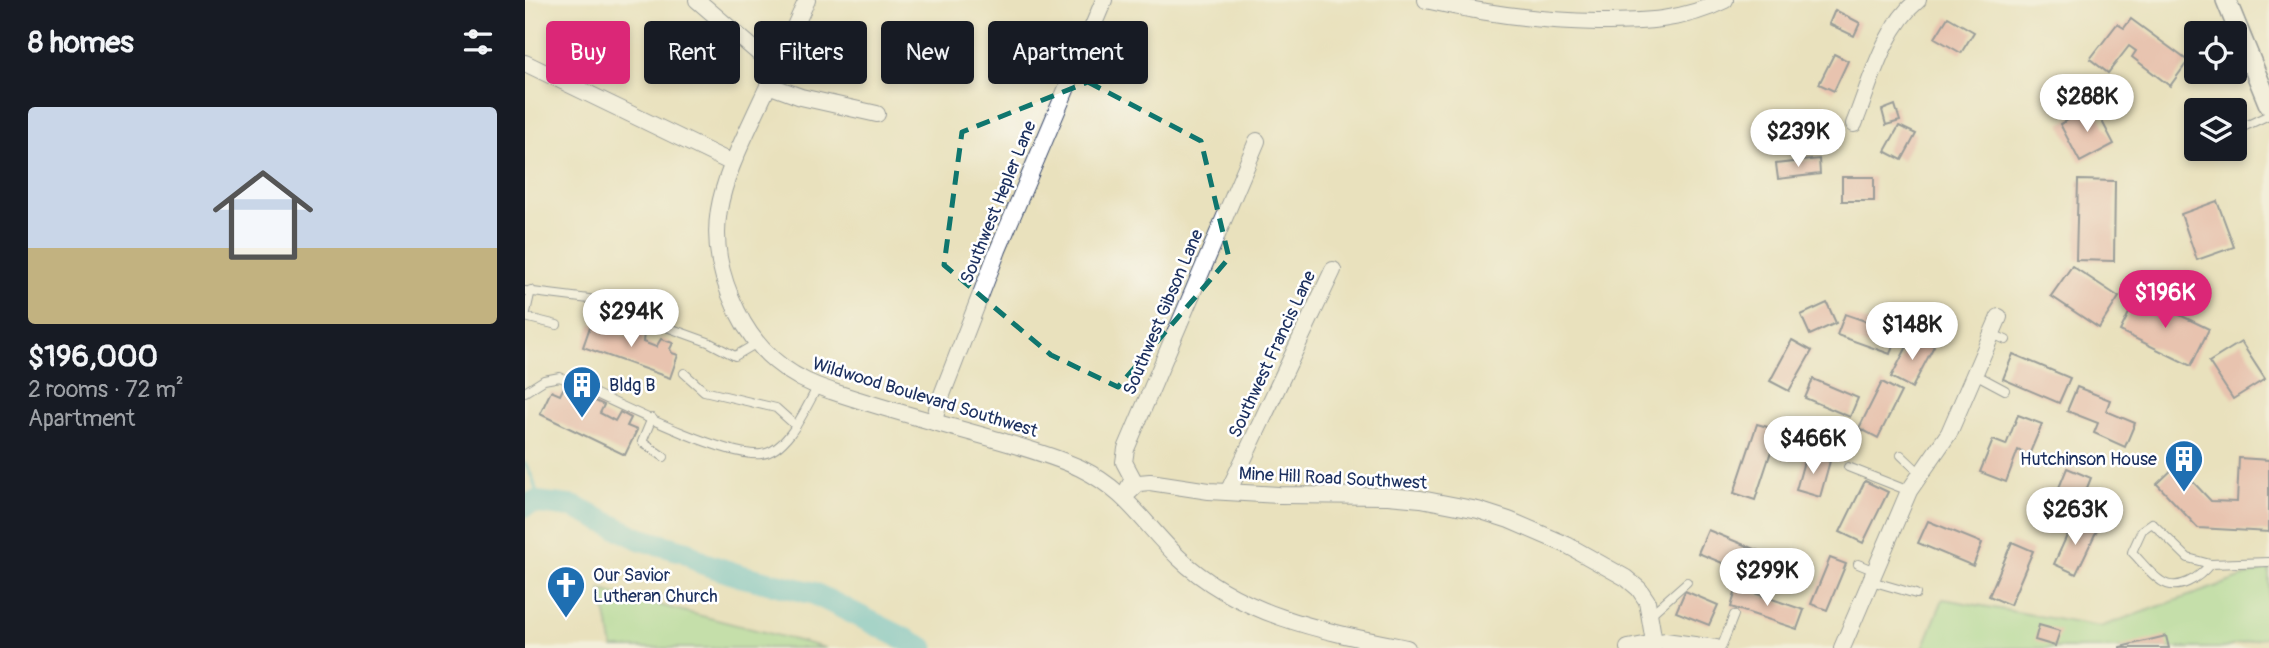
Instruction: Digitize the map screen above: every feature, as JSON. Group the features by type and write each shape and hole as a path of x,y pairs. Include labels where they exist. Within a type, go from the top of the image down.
{"street":[{"path":"697,0 754,49"},
{"name":"Wildwood Boulevard Southwest","path":"797,21 807,0"},
{"name":"Southwest Hepler Lane","path":"934,422 938,405 998,250 1104,0"},
{"path":"1426,0 1480,13 1527,19 1649,22 1689,14 1725,0"},
{"path":"1854,124 1893,28 1918,0"},
{"path":"2226,0 2231,21"},
{"path":"525,62 732,163"},
{"path":"2247,74 2269,105"},
{"path":"768,85 801,97 877,114"},
{"name":"Wildwood Boulevard Southwest","path":"768,85 732,163 721,195 716,225 718,259 724,286 744,326 757,343 789,373 818,386 1062,460 1101,480 1124,497 1177,556 1246,604 1293,621 1407,648"},
{"name":"Southwest Gibson Lane","path":"1124,497 1133,479 1124,462 1126,449 1257,141"},
{"name":"Southwest Francis Lane","path":"1228,492 1333,270"},
{"path":"1842,648 1909,491 1949,433 1975,374 1999,337 1999,317"},
{"name":"Mine Hill Road Southwest","path":"1124,497 1143,481 1209,491 1388,496 1421,499 1478,510 1509,520 1602,563 1639,589 1651,614 1654,642"},
{"path":"1628,648 1654,642 1682,642 1716,648"}],"lane":[{"path":"2247,125 2269,115"},
{"path":"557,325 525,317 528,291 589,299 708,342 735,356 757,343"},
{"path":"684,373 703,391 775,408 796,426"},
{"path":"1975,374 2005,390"},
{"path":"525,392 544,380 560,377 729,449 762,454 784,443 818,386"},
{"path":"652,418 642,442 664,457"},
{"path":"1901,455 1921,474"},
{"path":"1848,467 1909,491"},
{"path":"2210,564 2201,575 2180,585 2162,583 2132,552 2142,530 2152,523 2187,558 2210,564 2269,562"},
{"path":"1858,564 1873,576 1916,594"},
{"path":"1651,614 1687,582"},
{"path":"1721,648 1734,615"}],"highlighted area":[{"path":"1088,82 1201,141 1229,258 1118,387 1051,355 944,265 962,132"}],"green space":[{"path":"2269,568 2269,636 2224,648 1923,648 1943,599 2100,627"},
{"path":"601,590 826,648 613,648"}],"building":[{"path":"1835,10 1860,23 1854,36 1829,24"},
{"path":"1948,17 1974,32 1961,53 1935,38"},
{"path":"2131,19 2184,58 2184,67 2170,86 2132,57 2136,51 2129,46 2108,73 2090,59 2117,24 2124,28"},
{"path":"1834,54 1848,61 1834,91 1819,84"},
{"path":"1895,105 1900,121 1886,125 1882,110"},
{"path":"2094,106 2114,144 2080,162 2060,124"},
{"path":"1899,126 1916,134 1902,160 1885,151"},
{"path":"1819,159 1820,174 1778,179 1776,164"},
{"path":"1842,177 1874,177 1874,201 1842,201"},
{"path":"2078,180 2115,181 2114,261 2076,260"},
{"path":"2217,201 2234,247 2197,260 2181,214"},
{"path":"2072,266 2119,297 2099,328 2051,296"},
{"path":"2138,295 2209,329 2191,366 2120,331"},
{"path":"1827,303 1836,323 1810,335 1801,315"},
{"path":"1845,314 1897,332 1890,354 1837,335"},
{"path":"604,318 615,322 612,329 614,332 627,337 633,329 644,333 643,342 656,347 661,339 673,343 670,349 678,355 670,378 583,347 591,324 601,325"},
{"path":"1913,335 1934,346 1912,388 1891,377"},
{"path":"1792,340 1812,351 1789,391 1770,381"},
{"path":"2241,342 2265,379 2233,399 2209,362"},
{"path":"2013,354 2070,378 2059,403 2003,379"},
{"path":"1813,379 1858,398 1850,417 1805,398"},
{"path":"1882,382 1901,392 1878,438 1859,428"},
{"name":"Bldg B","path":"564,387 576,393 572,400 587,407 591,399 604,405 600,413 615,421 620,412 631,418 627,426 637,430 625,455 540,414 551,391 560,395"},
{"path":"2077,387 2110,400 2106,411 2135,423 2125,447 2094,433 2098,423 2067,411"},
{"path":"2018,415 2042,424 2029,455 2018,450 2006,482 1980,472 1993,440 2006,445"},
{"path":"1757,424 1778,430 1755,500 1734,493"},
{"path":"1806,454 1830,461 1820,497 1796,490"},
{"name":"Hutchinson House","path":"2239,458 2269,460 2269,532 2198,528 2157,484 2177,465 2211,501 2237,502"},
{"path":"2067,468 2091,478 2078,510 2054,500"},
{"path":"1865,481 1888,492 1863,543 1840,532"},
{"path":"2074,520 2097,530 2076,574 2054,564"},
{"path":"1928,521 1982,543 1973,566 1918,543"},
{"path":"1708,530 1759,551 1749,574 1698,553"},
{"path":"2012,542 2033,551 2010,605 1989,596"},
{"path":"1830,558 1846,564 1827,610 1811,604"},
{"path":"1737,587 1804,610 1797,629 1731,607"},
{"path":"1685,591 1718,605 1709,625 1676,612"},
{"path":"2039,625 2060,631 2055,646 2035,640"},
{"path":"2166,636 2169,648 2120,648 2120,647"}],"waterway":[{"path":"525,463 533,479 539,502"},
{"path":"525,506 534,502 574,507 640,539 686,552 702,563 741,576 813,593 923,648"}],"place":[{"name":"Bldg B","path":"582,419"},
{"name":"Hutchinson House","path":"2184,493"},
{"name":"Our Savior Lutheran Church","path":"566,619"}]}
